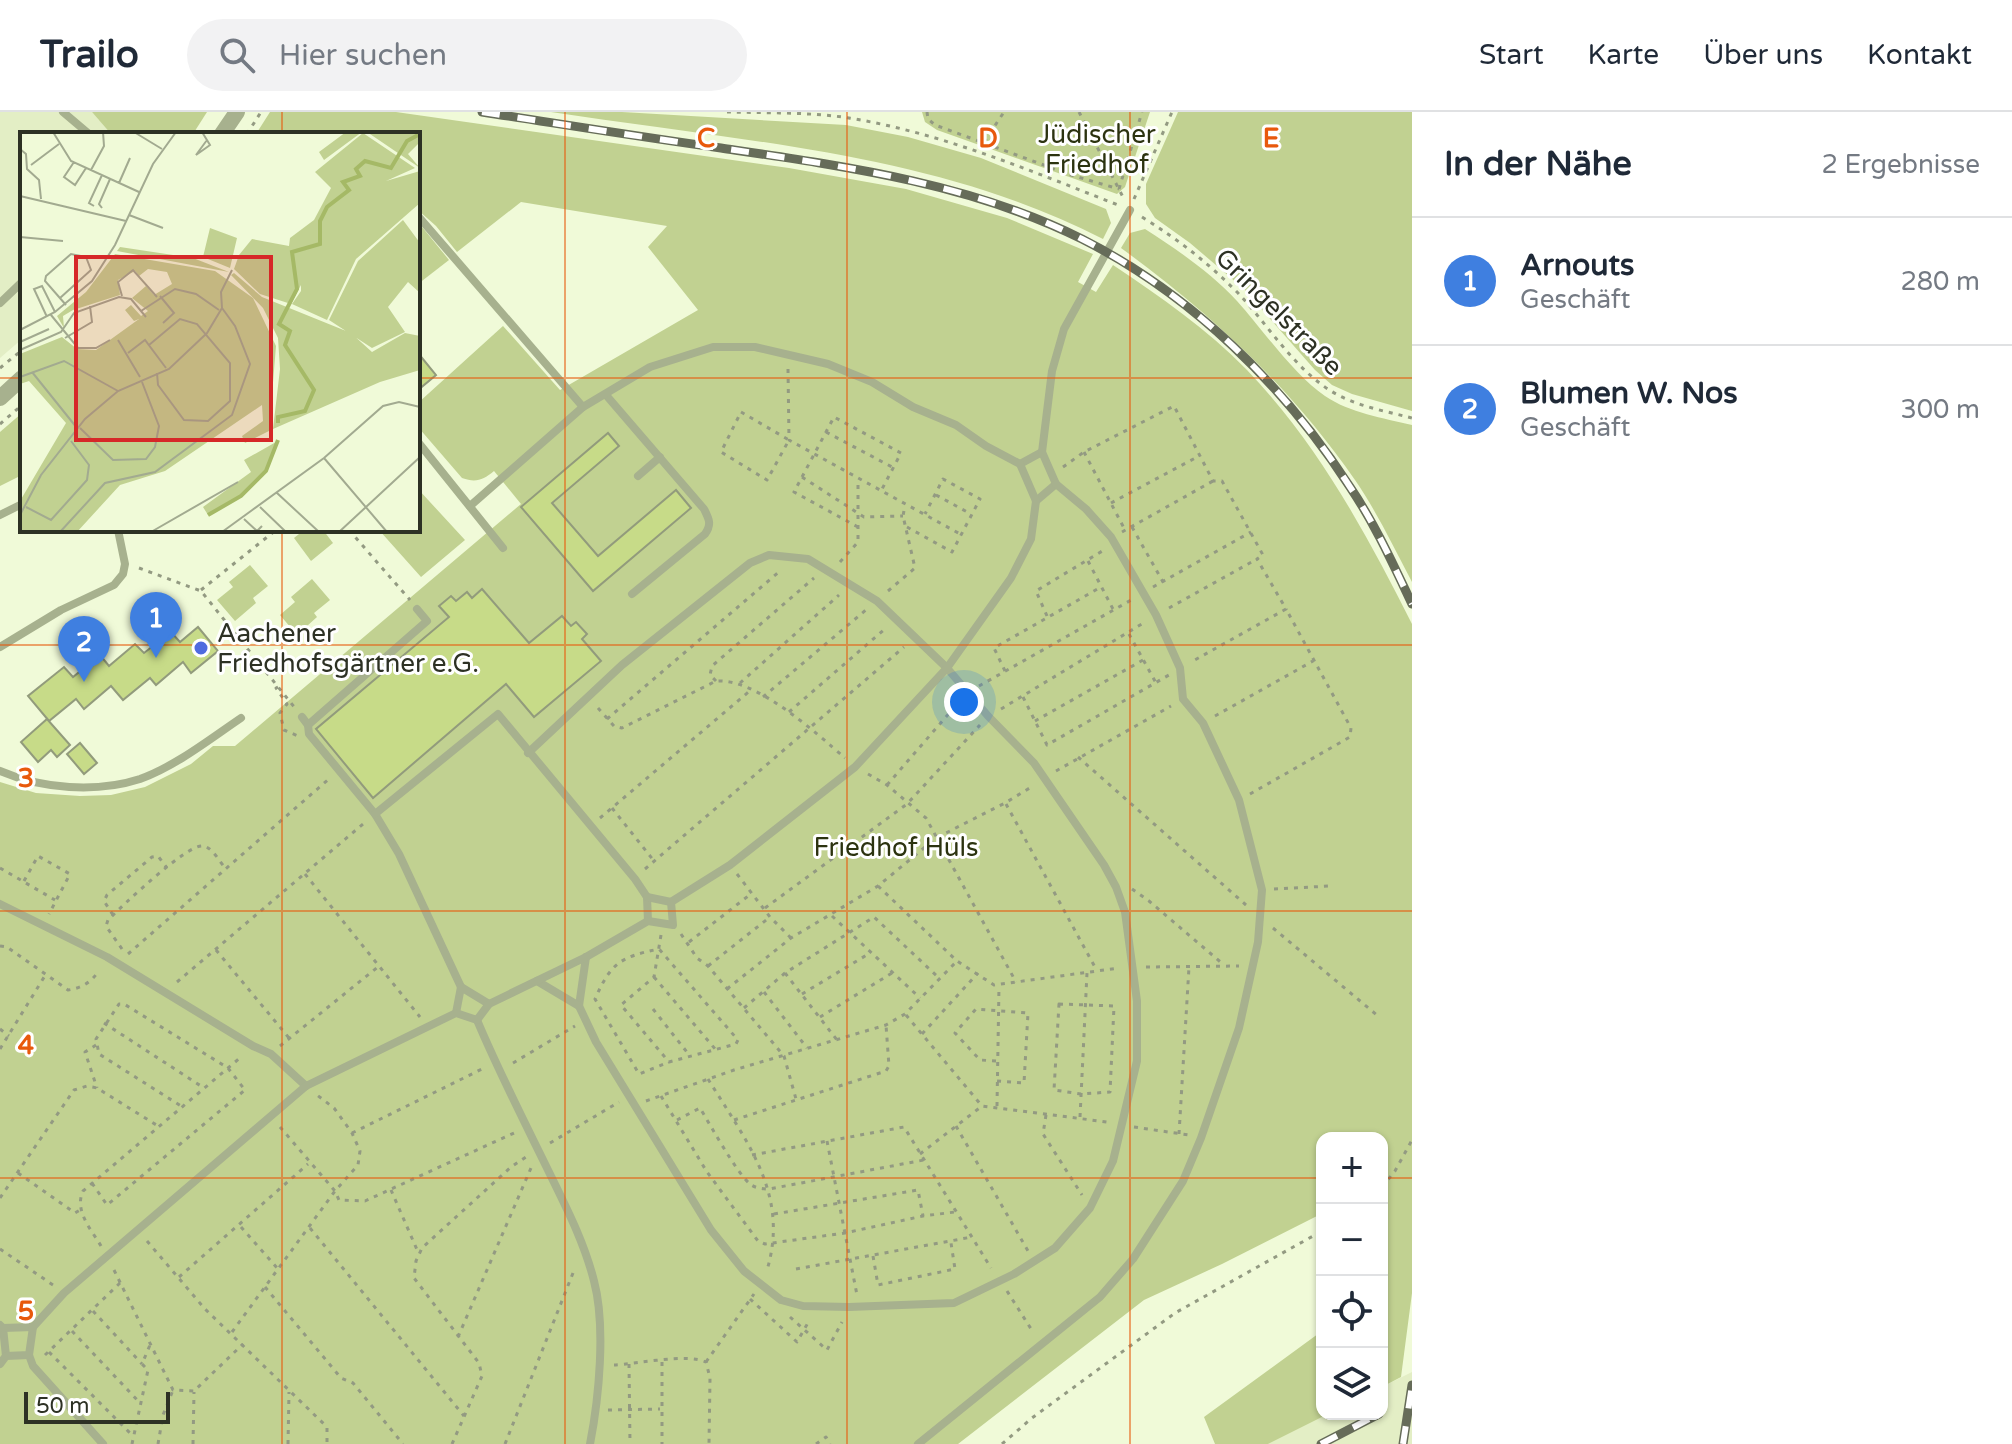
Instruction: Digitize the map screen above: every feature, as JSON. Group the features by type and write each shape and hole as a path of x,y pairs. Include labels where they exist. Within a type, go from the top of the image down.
{"street":[{"path":"223,132 237,112"},
{"path":"0,398 20,380"}],"lane":[{"path":"63,112 87,132"},
{"path":"918,1444 1100,1297 1133,1259 1183,1181 1201,1138 1219,1091 1254,967 1262,918 1262,890 1239,800 1203,723 1183,699 1180,668 1113,540 1086,509 1056,484 1042,452 1052,371 1064,329 1130,210"},
{"path":"420,218 583,407"},
{"path":"0,303 20,284"},
{"path":"470,506 583,407 650,367 713,347 755,347 828,364 872,382 913,407 956,425 1020,464 1036,501 1031,539 1011,578 947,668 855,767 730,865 671,902 647,897"},
{"path":"606,395 704,509 709,527 632,594"},
{"path":"420,444 503,548"},
{"path":"1020,464 1042,452"},
{"path":"638,476 660,457"},
{"path":"1036,501 1056,484"},
{"path":"0,515 20,505"},
{"path":"0,647 61,610 114,585 123,574 125,564 118,532"},
{"path":"528,753 622,665 750,563 769,555 808,559 877,601 947,668 1034,763 1116,887 1127,924 1133,967 1137,1001 1137,1061 1113,1161 1090,1208 1055,1248 954,1303 853,1307 803,1306 781,1300 728,1253 705,1221 585,1020 579,1006 586,957"},
{"path":"417,609 427,621 305,721 309,734 375,814 399,854 461,987 489,1004"},
{"path":"375,814 498,714 635,879 647,897 648,921"},
{"path":"0,771 38,783 80,786 119,783 141,778 187,754 241,718"},
{"path":"477,1020 489,1004 586,957 648,921 673,925 671,902"},
{"path":"0,904 107,957 271,1054 306,1086"},
{"path":"537,981 579,1006"},
{"path":"456,1013 461,987"},
{"path":"103,1444 33,1366 29,1355 33,1327 64,1293 106,1255 306,1086 456,1013 477,1020 577,1230 594,1282 600,1339 596,1410 590,1444"},
{"path":"29,1355 3,1360 2,1326 33,1327"}],"path":[{"path":"248,132 261,112"},
{"name":"Gringelstraße","path":"727,112 847,118 909,131 982,154 1130,210 1188,246 1238,293 1309,374 1328,389 1347,400 1412,418"},
{"path":"927,112 928,119 935,125 1071,175 1119,189"},
{"path":"984,142 1004,112"},
{"path":"1079,112 1119,189"},
{"path":"1119,189 1142,112"},
{"path":"1130,210 1172,112"},
{"path":"0,368 20,352"},
{"path":"788,355 789,440 767,480 721,452 741,412 789,440 881,492 962,535"},
{"path":"1053,474 1084,452 1174,406 1213,481"},
{"path":"0,424 20,407"},
{"path":"858,527 794,492 834,417 901,453 881,492"},
{"path":"826,432 892,467"},
{"path":"1084,452 1125,530"},
{"path":"1111,503 1199,455"},
{"path":"802,477 864,517 903,516"},
{"path":"716,681 710,675 712,666 858,542 858,479"},
{"path":"906,527 952,552 980,499 943,479 925,514"},
{"path":"1047,616 1036,591 1088,561 1125,530 1213,481 1222,481 1263,555 1257,559 1351,728 1350,737 1239,800"},
{"path":"936,495 971,514"},
{"path":"763,697 915,568 903,516 905,505"},
{"path":"1132,527 1163,582"},
{"path":"201,591 274,532"},
{"path":"351,532 403,591"},
{"path":"887,785 968,692 1251,532"},
{"path":"607,719 795,558"},
{"path":"1088,561 1114,611"},
{"path":"125,564 201,591 293,706"},
{"path":"740,683 852,584"},
{"path":"1005,671 994,648 1101,587"},
{"path":"1023,697 1047,745 1286,609"},
{"path":"789,712 897,619"},
{"path":"1128,632 1156,683"},
{"path":"635,879 916,637"},
{"path":"1035,721 1143,660"},
{"path":"1203,723 1313,661"},
{"path":"591,826 752,689"},
{"path":"727,989 791,938 878,886 936,838 1005,803 1078,757 1183,699"},
{"path":"1078,757 1378,1016"},
{"path":"225,868 208,848 201,845 194,847 113,915 106,926 127,955 339,770"},
{"path":"1005,803 1096,969"},
{"path":"612,808 654,861"},
{"path":"165,992 375,814"},
{"path":"24,881 38,856 70,874 44,924"},
{"path":"113,915 104,901 107,895 152,857 158,856 167,868"},
{"path":"730,865 770,917 791,938"},
{"path":"0,868 56,900"},
{"path":"305,874 428,1026"},
{"path":"878,886 957,961 999,986 1096,969 1254,967"},
{"path":"1262,890 1330,886"},
{"path":"1116,887 1133,890 1149,901 1224,965"},
{"path":"689,942 752,893"},
{"path":"831,915 920,998"},
{"path":"708,966 770,917"},
{"path":"744,1008 785,973 874,917 940,979"},
{"path":"663,923 654,977 621,1005 669,1062"},
{"path":"673,925 689,942 697,958 708,966 784,1056 796,1099"},
{"path":"0,946 7,947 68,990 78,989 93,980 107,957"},
{"path":"659,949 738,1040 736,1044 669,1062 639,1074 595,999 607,971 636,954 659,949"},
{"path":"216,950 289,1038"},
{"path":"802,994 870,952"},
{"path":"638,1109 645,1101 708,1079 886,1025 905,1014 957,961"},
{"path":"271,1054 379,966"},
{"path":"1179,1134 1189,967"},
{"path":"785,973 837,1040"},
{"path":"820,1017 892,973"},
{"path":"922,1034 978,973"},
{"path":"1080,1117 1087,973"},
{"path":"0,1049 46,974"},
{"path":"654,977 716,1050"},
{"path":"997,1106 999,986"},
{"path":"764,992 807,1048"},
{"path":"92,1183 107,1205 245,1090 228,1068 124,1004 119,1004 96,1039 99,1054 181,1107"},
{"path":"1059,1004 1086,1004 1114,1006 1110,1092 1081,1094 1054,1090 1059,1004"},
{"path":"653,1009 690,1056"},
{"path":"996,1061 980,1060 955,1033 976,1009 1028,1013 1024,1083 997,1081"},
{"path":"905,1014 982,1106"},
{"path":"352,1133 497,1067 585,1020"},
{"path":"104,1023 204,1088"},
{"path":"734,1120 886,1071 889,1066 886,1025"},
{"path":"0,1029 9,1036"},
{"path":"96,1045 85,1052 97,1088"},
{"path":"158,1444 163,1415 173,1390 121,1283 80,1210 79,1200 92,1183 253,1046"},
{"path":"708,1079 734,1120 769,1189 774,1214 774,1244 768,1269 706,1362 710,1378 709,1444"},
{"path":"0,1198 74,1090 87,1086 97,1088 158,1126"},
{"path":"232,1332 335,1191 358,1165 360,1151 352,1133 334,1108 306,1086"},
{"path":"452,1444 482,1376 479,1363 414,1278 419,1254 511,1167 629,1096"},
{"path":"661,1096 707,1172 758,1241 774,1244 955,1212"},
{"path":"920,1154 982,1106 1080,1117 1201,1138"},
{"path":"677,1120 700,1108 750,1184 769,1189 924,1160"},
{"path":"270,1115 335,1191 339,1200 349,1202 365,1201 527,1127"},
{"path":"1046,1115 1043,1134 1090,1208"},
{"path":"956,1126 1034,1260"},
{"path":"752,1155 904,1127 1041,1345"},
{"path":"1388,1180 1412,1140"},
{"path":"781,1300 778,1306 827,1350 858,1299 827,1141"},
{"path":"458,1337 538,1150"},
{"path":"179,1277 310,1163"},
{"path":"18,1173 75,1213 80,1210"},
{"path":"391,1190 419,1254"},
{"path":"774,1214 918,1190 923,1216"},
{"path":"240,1225 278,1269"},
{"path":"310,1228 464,1416"},
{"path":"136,1229 205,1309 327,1427 327,1444"},
{"path":"1002,1444 1032,1418 1175,1313 1316,1234"},
{"path":"796,1269 972,1237"},
{"path":"873,1256 878,1285 955,1269 951,1243"},
{"path":"0,1249 64,1293"},
{"path":"505,1444 582,1249"},
{"path":"33,1366 121,1283"},
{"path":"265,1287 341,1378 353,1383 403,1444"},
{"path":"750,1299 797,1342 818,1306"},
{"path":"92,1310 148,1370 132,1444"},
{"path":"72,1331 141,1404"},
{"path":"142,1364 150,1343"},
{"path":"193,1444 194,1391 243,1344"},
{"path":"49,1352 133,1436"},
{"path":"598,1366 685,1358 706,1362"},
{"path":"662,1362 662,1444"},
{"path":"629,1364 630,1444"},
{"path":"173,1390 194,1391"},
{"path":"288,1444 289,1390"},
{"path":"596,1410 662,1409"},
{"path":"816,1444 826,1437 830,1444"}],"shaded area":[{"path":"0,112 92,112 109,132 20,132 20,341 0,358"},
{"path":"1412,1372 1412,1444 1268,1444 1316,1420 1388,1420 1388,1384"}],"green space":[{"path":"92,112 207,112 194,132 109,132"},
{"name":"Friedhof Hüls","path":"270,112 396,112 789,168 906,189 1007,218 1093,254 1078,282 1096,292 1113,265 1200,327 1273,398 1339,491 1412,624 1412,1293 1401,1377 1388,1384 1388,1132 1316,1132 1316,1217 1144,1300 958,1444 0,1444 0,782 36,793 111,795 145,787 191,764 213,746 235,746 521,504 494,471 479,480 462,478 420,429 420,401 503,326 560,390 698,310 648,247 667,226 521,202 457,252 420,212 420,132 257,132"},
{"path":"551,112 622,112 846,125 908,137 981,158 1106,209 1111,223 1103,239 1038,210 903,168 763,142"},
{"name":"Jüdischer Friedhof","path":"922,112 1150,112 1125,187 1117,194 937,130 925,122"},
{"path":"1178,112 1412,112 1412,411 1332,385 1244,289 1155,218 1146,204 1146,184"},
{"path":"420,224 449,260 420,282"},
{"path":"1145,229 1194,262 1227,291 1290,364 1325,396 1356,411 1412,425 1412,582 1363,492 1304,414 1218,326 1121,248 1130,233"},
{"path":"20,415 20,476 0,486 0,432"},
{"path":"420,491 465,540 421,577 381,532 420,532"},
{"path":"302,532 325,532 333,543 311,561 294,538"},
{"path":"250,565 268,586 253,598 256,603 235,621 217,600 233,587 229,582"},
{"path":"312,579 330,600 314,613 317,617 297,635 280,615 295,602 291,597"},
{"path":"1316,1335 1316,1420 1268,1444 1215,1444 1204,1417"}],"building":[{"path":"420,355 436,375 420,388"},
{"path":"608,433 619,446 552,503 598,556 676,490 691,508 593,591 521,507"},
{"path":"482,589 529,643 562,616 571,626 576,622 587,634 582,639 601,661 534,717 506,684 373,798 316,729 449,617 439,606 451,596 456,601 467,592 472,598"},
{"path":"198,627 218,651 191,673 183,662 156,685 150,678 123,700 111,686 84,709 76,699 49,721 28,696 64,667 73,677 100,655 109,666 135,644 144,653 171,632 180,642"},
{"path":"47,719 70,745 57,757 51,750 38,762 21,742"},
{"path":"80,743 97,763 84,774 67,754"}],"railway":[{"path":"482,112 905,179 996,204 1082,239 1161,287 1232,345 1265,378 1296,413 1350,487 1376,530 1412,604"},
{"path":"1403,1444 1412,1385"},
{"path":"1321,1444 1367,1420"}],"place":[{"name":"Aachener Friedhofsgärtner e.G.","path":"201,648"},
{"name":"Arnouts","path":"156,658"},
{"name":"Blumen W. Nos","path":"84,682"}]}
